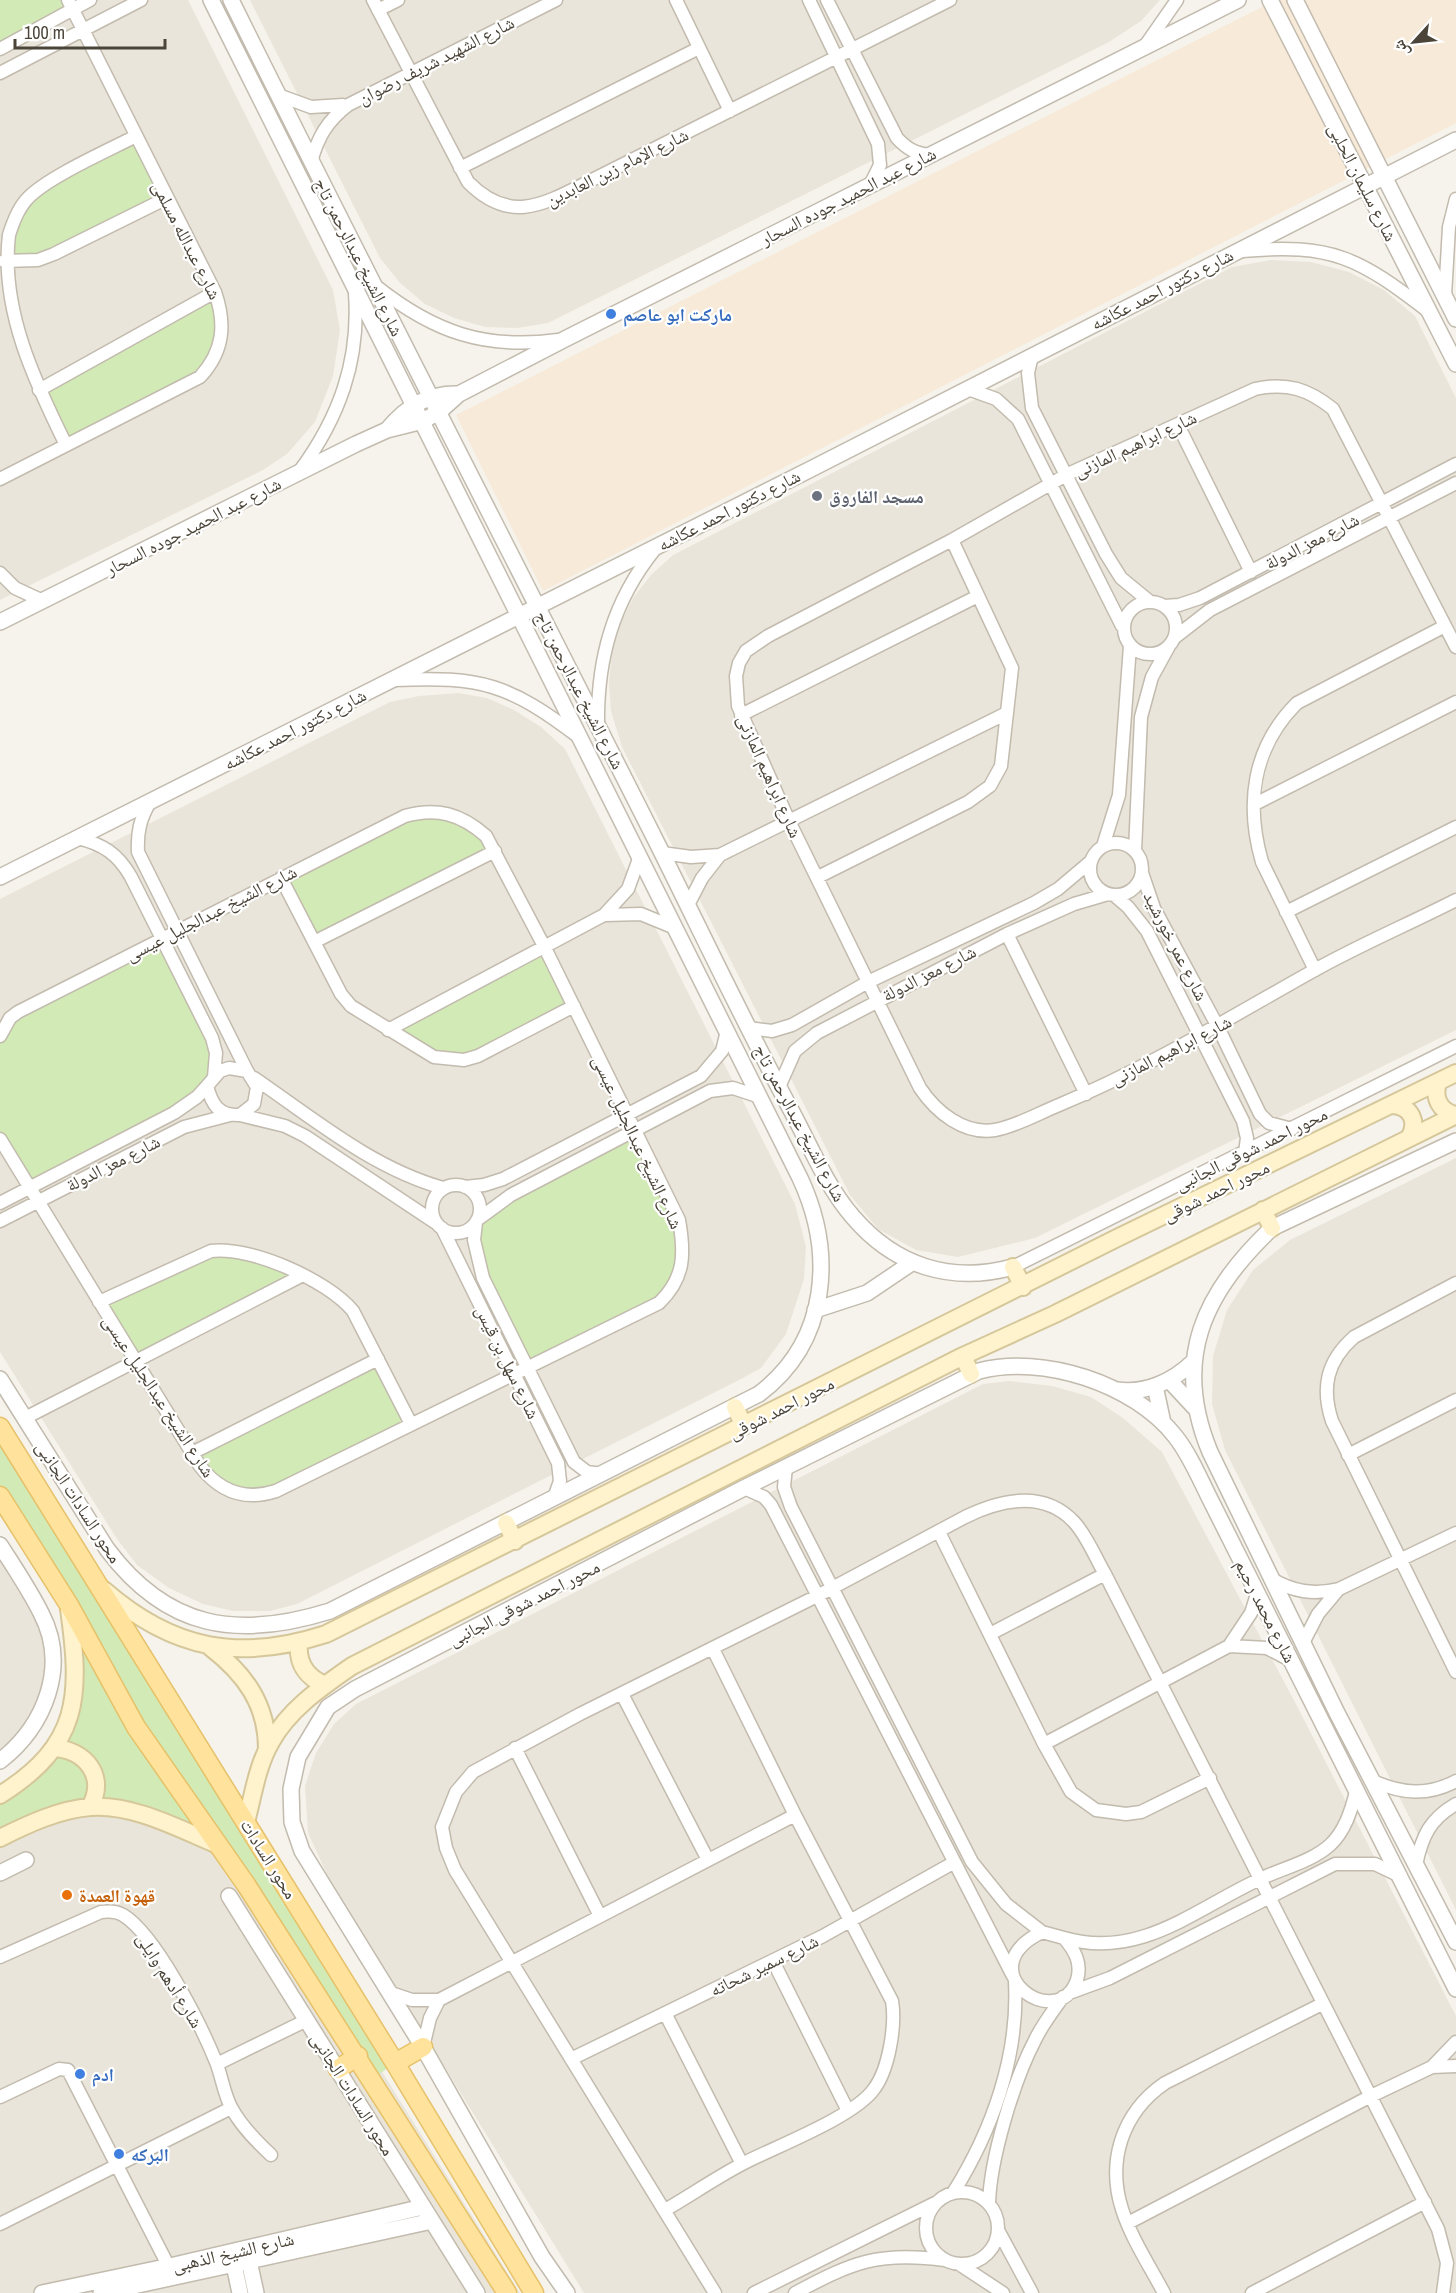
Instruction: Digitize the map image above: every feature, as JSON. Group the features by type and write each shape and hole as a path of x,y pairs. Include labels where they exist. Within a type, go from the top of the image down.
{"main road":[{"name":"محور احمد شوقى","path":"100,1587 146,1622 177,1637 210,1647 245,1651 299,1643 352,1623 1023,1287 1456,1074"},
{"path":"1438,1083 1436,1092 1440,1105 1456,1115"},
{"path":"1392,1105 1407,1110 1413,1118 1414,1129 1409,1138"},
{"name":"محور احمد شوقى","path":"246,1822 267,1749 295,1710 324,1685 352,1666 963,1356 1055,1314 1456,1115"},
{"path":"1263,1210 1272,1228"},
{"path":"1013,1267 1023,1287"},
{"path":"963,1356 971,1374"},
{"path":"735,1407 744,1426"},
{"name":"محور السادات","path":"0,1427 395,2063 534,2293"},
{"name":"محور السادات","path":"0,1496 69,1605 136,1727 218,1845 358,2056 507,2293"},
{"path":"506,1523 515,1541"},
{"path":"0,1795 39,1767 54,1749 68,1719 74,1690 76,1660 69,1605"},
{"path":"299,1643 300,1658 306,1672 324,1685"},
{"path":"210,1647 239,1672 254,1692 266,1725 267,1749"},
{"path":"54,1749 72,1751 90,1764 97,1786 90,1807"},
{"path":"0,1838 51,1816 90,1807 112,1809 149,1818 218,1845"},
{"path":"395,2063 423,2047"},
{"path":"338,2069 358,2056"}],"street":[{"path":"0,49 70,4 90,0"},
{"path":"0,73 141,0"},
{"name":"شارع الشيخ عبدالرحمن تاج","path":"211,0 810,1198 817,1220 822,1265 815,1310"},
{"name":"شارع الشيخ عبدالرحمن تاج","path":"231,0 371,282 440,411 539,607 749,1028 837,1195 853,1217 890,1251 913,1262 954,1274 987,1274 1013,1267"},
{"path":"376,5 398,0"},
{"name":"شارع الشهيد شريف رضوان","path":"311,162 322,130 333,116 348,105 556,0"},
{"path":"676,0 730,111"},
{"path":"809,0 878,144 880,165 870,185"},
{"path":"827,0 897,138 911,150 929,155"},
{"name":"شارع الإمام زين العابدين","path":"376,5 468,182 494,202 525,208 542,205 950,0"},
{"path":"1144,47 1177,0"},
{"name":"شارع عبد الحميد جوده السحار","path":"0,622 298,472 387,430 423,421 440,411 459,394 565,339 1238,0"},
{"name":"شارع سليمان الحلبى","path":"1270,0 1455,361"},
{"name":"شارع سليمان الحلبى","path":"1295,0 1456,319"},
{"name":"شارع عبدالله مسلمى","path":"0,478 200,377 217,353 222,338 223,323 215,292 134,136 70,4"},
{"path":"238,54 254,47"},
{"path":"460,168 699,48"},
{"name":"شارع الشهيد شريف رضوان","path":"278,95 311,107 330,108 348,105"},
{"path":"66,445 12,330 7,308 4,261 11,228 28,198 63,175 134,136"},
{"name":"شارع دكتور احمد عكاشه","path":"0,877 539,607 1456,140"},
{"path":"4,261 38,260 54,254 167,198"},
{"path":"1445,297 1449,227 1456,199"},
{"path":"330,237 345,230"},
{"path":"1235,252 1281,248 1336,255 1360,264 1381,276 1429,313"},
{"path":"371,282 399,304 428,322 461,335 495,342 530,344 565,339"},
{"path":"298,472 318,446 334,417 346,385 356,330 355,286"},
{"path":"39,390 215,292"},
{"path":"1032,356 1028,373 1032,408 1068,474 1114,568 1130,587 1149,602 1164,606 1174,616 1172,642 1154,654 1137,652 1130,646"},
{"name":"شارع ابراهيم المازنى","path":"1456,647 1333,409 1304,390 1280,385 1255,388 1068,474 952,540 756,642 739,663 736,676 741,715 789,821 868,982 930,1103 944,1115 960,1124 994,1130 1086,1094 1201,1037 1315,970 1456,900"},
{"path":"968,389 996,399 1018,419 1130,646 1119,795 1103,846 1090,862 1094,883 1111,894 1129,892 1142,873 1139,857 1135,851 1120,843 1103,846"},
{"name":"شارع عبد الحميد جوده السحار","path":"387,430 414,405 432,396 459,394"},
{"path":"1178,425 1251,572"},
{"name":"شارع معز الدولة","path":"1164,606 1179,605 1200,598 1456,464"},
{"name":"شارع معز الدولة","path":"1135,851 1141,717 1152,677 1172,642 1210,610 1456,483"},
{"path":"818,877 968,802 990,786 1001,766 1012,669 952,540"},
{"path":"598,726 601,667 612,623 631,582 657,546"},
{"path":"0,573 15,588 43,601"},
{"path":"741,715 978,596"},
{"path":"1122,626 1133,607 1149,602"},
{"path":"1315,970 1262,862 1257,845 1256,804 1259,761 1268,739 1280,720 1296,703 1445,626"},
{"path":"393,680 446,678 493,686 537,706 582,739"},
{"path":"1256,804 1456,702"},
{"path":"662,853 691,857 720,855 1007,713"},
{"path":"77,838 94,842 109,850 122,862 162,937 212,1038 216,1053 210,1082 214,1106 235,1115 248,1111 257,1096 250,1075 138,852 137,834 141,817 150,802"},
{"name":"شارع الشيخ عبدالجليل عيسى","path":"0,1036 10,1018 18,1012 162,937 405,816 422,811 440,811 465,820 486,836 495,851 679,1220 684,1254 677,1282 659,1303 276,1491 248,1496 220,1487 208,1478 0,1139"},
{"path":"1286,912 1456,827"},
{"path":"314,942 495,851"},
{"path":"688,905 720,855"},
{"path":"388,1030 604,915 628,889 640,856"},
{"name":"شارع معز الدولة","path":"749,1028 772,1031 792,1025 868,982 1034,903 1058,889 1090,862"},
{"name":"شارع عمر خورشيد","path":"1142,873 1154,908 1218,1027 1263,1118 1269,1123 1292,1130"},
{"path":"281,878 340,994 351,1006 434,1057 464,1060 478,1056 574,1006"},
{"name":"شارع معز الدولة","path":"779,1087 789,1060 805,1041 877,1000 1007,934 1074,904 1111,894"},
{"name":"شارع عمر خورشيد","path":"1111,894 1128,907 1147,931 1243,1121 1247,1138 1245,1152"},
{"path":"604,915 641,914 659,919 675,928"},
{"path":"1007,934 1086,1094"},
{"path":"210,1082 229,1068 250,1075 376,1161 398,1173 443,1188 458,1185 465,1187 484,1185 503,1179 709,1069 722,1051 727,1030"},
{"name":"محور احمد شوقى الجانبى","path":"1013,1267 1292,1130 1456,1046"},
{"name":"شارع معز الدولة","path":"0,1203 174,1113 193,1101 210,1082"},
{"path":"443,1188 432,1204 439,1226 460,1233 511,1195 710,1091 733,1088 760,1097 779,1087"},
{"name":"شارع معز الدولة","path":"0,1221 184,1127 235,1115 285,1126 305,1136 439,1226"},
{"path":"1272,1228 1456,1141"},
{"path":"465,1187 478,1201 476,1221"},
{"name":"شارع سهل بن قيس","path":"476,1221 475,1250 483,1278 574,1462 586,1472 602,1474"},
{"name":"شارع سهل بن قيس","path":"439,1226 558,1462 560,1481 554,1498"},
{"name":"شارع محمد رحيم","path":"1272,1228 1239,1262 1216,1293 1203,1318 1193,1362 1196,1408 1210,1452 1269,1577 1456,1941"},
{"path":"99,1302 211,1251 240,1251 302,1276 328,1288 342,1298 353,1311 411,1424"},
{"path":"506,1523 759,1395 790,1367 801,1349 815,1310 867,1293 913,1262"},
{"path":"25,1418 302,1276"},
{"path":"1454,1289 1354,1337 1340,1350 1330,1366 1325,1384 1326,1403 1348,1455 1400,1560 1453,1657 1456,1672"},
{"path":"192,1453 378,1359"},
{"path":"1108,1387 1131,1391 1162,1383 1193,1362"},
{"name":"شارع محمد رحيم","path":"971,1374 1009,1365 1040,1365 1108,1387 1163,1423 1181,1446 1456,1989"},
{"name":"محور احمد شوقى الجانبى","path":"387,1992 302,1851 292,1822 291,1789 298,1757 328,1707 356,1689 744,1488 971,1374"},
{"name":"محور السادات الجانبى","path":"0,1379 107,1549 126,1574 148,1594 175,1610 212,1622 240,1627 299,1621 340,1607 506,1523"},
{"path":"1162,1383 1196,1408"},
{"path":"1162,1383 1163,1423"},
{"path":"1348,1455 1456,1400"},
{"path":"786,1467 786,1497 972,1862 1006,1904 1042,1932 1084,1944 1147,1938 1329,1846 1340,1834 1356,1792"},
{"path":"744,1488 764,1497 771,1505 819,1595 953,1863 1014,1979 1027,1996 1039,2001 1051,2001 1110,1978 1335,1864 1375,1864 1398,1875"},
{"path":"715,2293 455,1870 446,1848 442,1827 449,1805 465,1779 515,1748 819,1595 990,1505 1021,1500 1047,1504 1073,1521 1105,1574 1261,1879 1322,2004 1425,2202 1444,2246 1447,2263 1443,2293"},
{"path":"939,1532 1044,1744 1071,1792 1096,1810 1111,1814 1141,1812 1210,1778"},
{"path":"1269,1577 1285,1587 1303,1593 1321,1593 1339,1589 1456,1533"},
{"path":"0,1545 42,1614 49,1632 53,1670 44,1707 21,1741 0,1761"},
{"path":"990,1634 1105,1574"},
{"path":"1303,1643 1318,1614 1339,1589"},
{"path":"1044,1744 1228,1647 1251,1613 1257,1594"},
{"path":"1228,1647 1267,1648 1290,1660"},
{"path":"665,2210 742,2164 848,2111 876,2088 890,2043 894,2015 892,2001 795,1815 713,1649"},
{"path":"622,1694 708,1860"},
{"path":"1322,1722 1337,1713"},
{"path":"515,1748 600,1916"},
{"path":"1373,1781 1393,1790 1411,1792 1430,1791 1456,1781"},
{"path":"1416,1865 1421,1844 1433,1820 1456,1804"},
{"path":"387,1992 412,2000 439,2000 795,1815"},
{"path":"0,1873 26,1860"},
{"name":"شارع سمير شحاته","path":"571,2059 773,1961 953,1863"},
{"name":"محور السادات الجانبى","path":"229,1896 477,2293"},
{"name":"شارع أدهم وايلى","path":"0,1957 101,1912 109,1911 125,1916 160,1957 181,1991 217,2064 231,2108 241,2125 271,2154"},
{"path":"953,2193 979,2149 1005,2071 1014,2026 1012,1967 1017,1950 1023,1943 1042,1932"},
{"path":"989,2204 994,2159 1026,2057 1036,2037 1066,1995 1079,1972 1078,1961 1064,1938"},
{"path":"1436,1950 1456,1941"},
{"path":"773,1961 848,2111"},
{"path":"387,1992 423,2047 542,2257 567,2293"},
{"path":"423,2047 430,2018 439,2000"},
{"path":"1164,2293 1117,2198 1114,2165 1123,2133 1140,2104 1165,2084 1322,2004"},
{"path":"665,2013 742,2164"},
{"path":"217,2064 307,2020"},
{"path":"1128,2223 1371,2096 1432,2067 1456,2042"},
{"path":"1432,2067 1456,2066"},
{"path":"0,2097 58,2068 65,2068 172,2272"},
{"path":"0,2224 231,2108"},
{"path":"754,2293 953,2193 973,2193 989,2204 994,2212 998,2230 1032,2293"},
{"path":"936,2202 930,2211 927,2234 937,2253 947,2260"},
{"path":"1252,2293 1425,2202"},
{"name":"شارع الشيخ الذهبى","path":"101,2293 151,2288 172,2272 423,2206"},
{"name":"شارع الشيخ الذهبى","path":"42,2293 241,2263 432,2221"},
{"path":"959,2264 978,2260 986,2255 996,2239 998,2230"},
{"path":"795,2293 866,2260 918,2257 947,2260 959,2264 1003,2293"},
{"path":"240,2293 241,2263"},
{"path":"241,2263 256,2293"}],"shaded area":[{"path":"0,0 188,0 333,290 340,330 333,376 315,422 287,454 263,470 0,600"},
{"path":"250,0 1160,0 1141,21 1109,42 548,323 517,328 485,327 454,318 425,304 400,283 380,258"},
{"path":"1276,0 1456,0 1456,123 543,591 456,415"},
{"path":"1271,260 1311,262 1349,272 1384,290 1415,316 1456,398 1456,1030 1035,1238 958,1257 916,1250 878,1229 850,1195 622,747 611,711 609,682 612,652 620,624 633,598 651,575 673,555 1232,267"},
{"path":"458,693 487,698 514,710 541,727 565,749 795,1204 806,1247 804,1279 786,1334 761,1368 739,1380 297,1604 270,1611 233,1611 203,1604 169,1588 137,1565 117,1539 0,1352 0,899 390,702 419,696"},
{"path":"1456,1158 1456,1910 1225,1450 1212,1404 1213,1356 1227,1310 1253,1270 1290,1240"},
{"path":"1009,1381 1052,1386 1091,1397 1123,1418 1162,1452 1297,1706 1456,2016 1456,2293 584,2293 330,1881 308,1833 305,1786 316,1753 334,1724 356,1704 983,1384"},
{"path":"0,1553 40,1617 52,1696 0,1758"},
{"path":"171,1719 238,1841 520,2293 0,2293 0,1807"}],"green space":[{"path":"0,0 68,0 72,8 0,49"},
{"path":"134,137 167,198 54,254 4,261 28,198"},
{"path":"215,292 223,323 200,377 66,445 39,390"},
{"path":"405,816 457,816 495,851 314,942 281,878"},
{"path":"162,937 212,1038 216,1068 197,1097 30,1188 0,1138 0,1038 10,1018"},
{"path":"545,948 574,1006 478,1056 448,1060 388,1030"},
{"path":"634,1130 682,1239 669,1294 527,1366 483,1278 474,1240 488,1211"},
{"path":"254,1255 301,1276 135,1361 99,1302 197,1256"},
{"path":"378,1359 411,1424 276,1491 233,1493 192,1453"},
{"path":"0,1427 395,2063 372,2079 218,1845 91,1807 0,1838 0,1795 13,1787 68,1719 69,1605 0,1496"}],"place":[{"name":"ماركت ابو عاصم","path":"611,314"},
{"name":"مسجد الفاروق","path":"817,496"},
{"name":"قهوة العمدة","path":"67,1895"},
{"name":"ادم","path":"80,2074"},
{"name":"البركه","path":"119,2154"}]}
